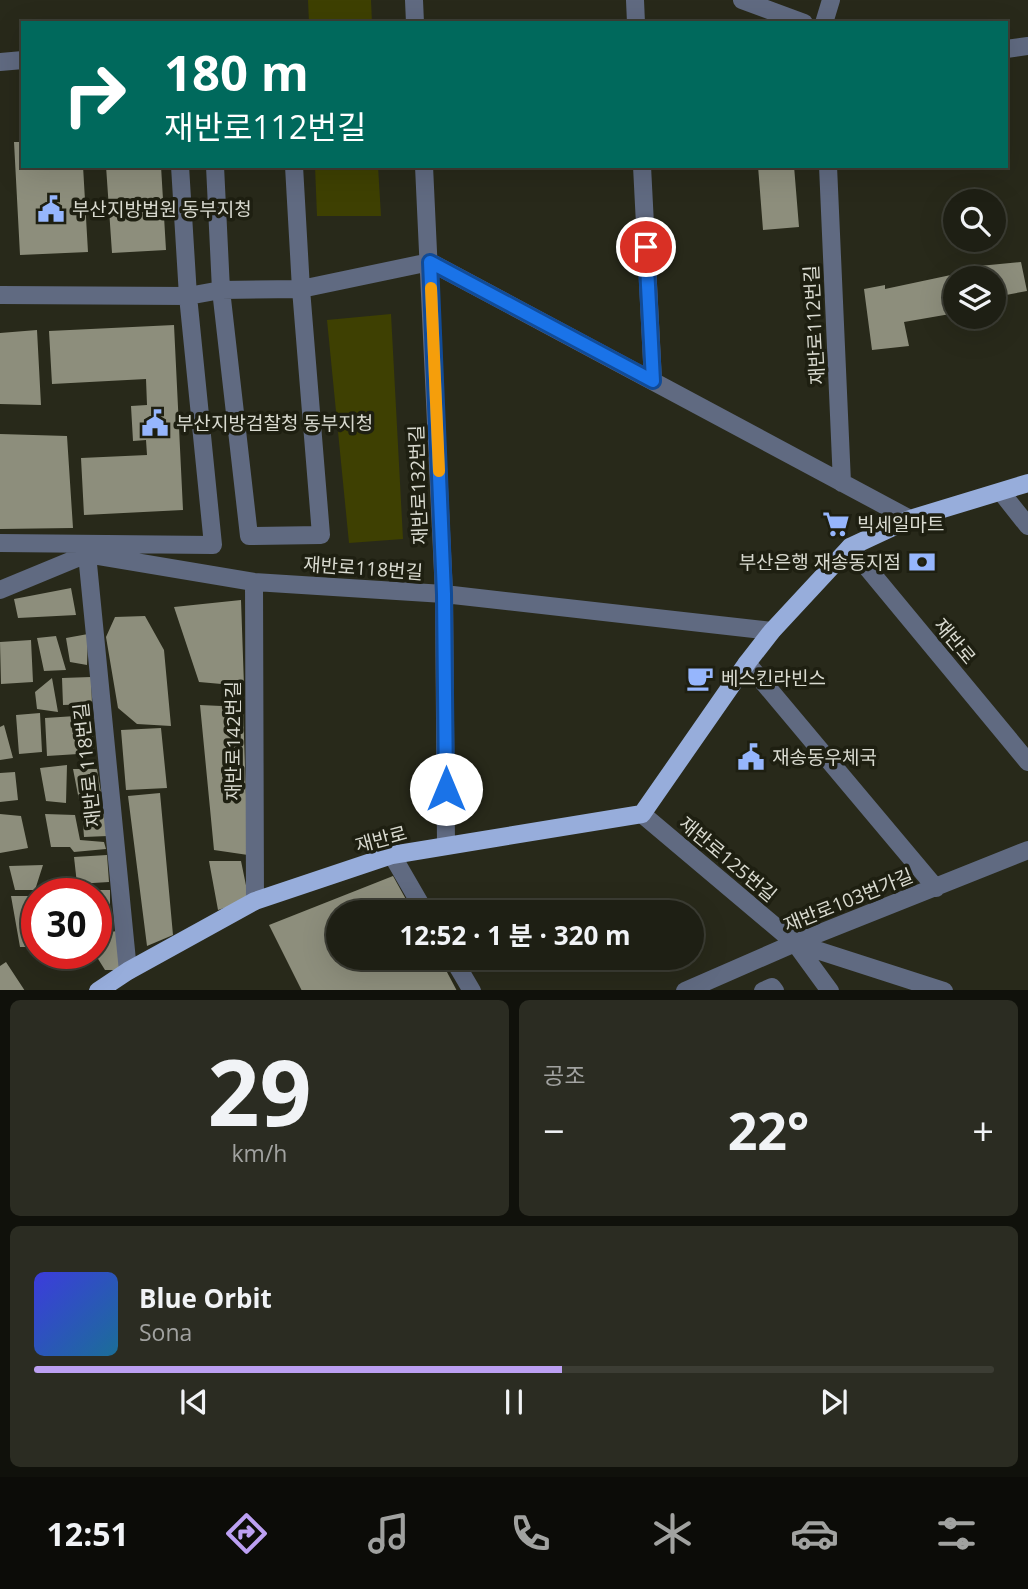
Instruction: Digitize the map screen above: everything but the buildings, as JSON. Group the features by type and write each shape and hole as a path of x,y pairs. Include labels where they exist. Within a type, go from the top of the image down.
{"main road":[{"path":"642,814 747,663 772,631 850,547 910,519 1028,483"},
{"name":"재반로","path":"98,990 255,901 392,855 446,844 642,814"}],"street":[{"path":"414,0 415,21"},
{"path":"635,0 636,21"},
{"path":"742,0 799,21"},
{"path":"825,21 831,0"},
{"path":"1008,49 1028,46"},
{"path":"0,62 21,60"},
{"path":"0,543 213,545 188,296 180,168"},
{"path":"215,168 221,290 248,536 321,535 294,168"},
{"name":"재반로132번길","path":"424,168 444,594 446,844"},
{"path":"642,168 653,381"},
{"name":"재반로112번길","path":"828,168 842,483"},
{"path":"0,295 188,296 221,290 301,289 430,262 910,519"},
{"path":"1001,492 1028,526"},
{"name":"재반로","path":"850,547 1028,762"},
{"path":"0,590 88,554"},
{"name":"재반로118번길","path":"88,554 254,582 444,594 772,631"},
{"name":"재반로 118번길","path":"88,554 128,971"},
{"name":"재반로142번길","path":"254,582 255,901"},
{"path":"747,663 936,888"},
{"name":"재반로125번길","path":"642,814 795,943 944,990"},
{"name":"재반로103번가길","path":"685,990 1028,850"},
{"path":"392,855 418,900"},
{"path":"795,943 830,990"},
{"path":"460,970 472,990"},
{"path":"762,990 772,987 775,990"}],"shaded area":[{"path":"308,0 371,0 372,21 309,21"},
{"path":"315,168 378,168 381,216 317,216"},
{"path":"391,314 403,539 349,543 327,320"}],"slow traffic":[{"path":"431,288 439,471"}],"place":[{"name":"부산지방법원 동부지청","path":"51,209"},
{"name":"부산지방검찰청 동부지청","path":"155,423"},
{"name":"빅세일마트","path":"836,524"},
{"name":"부산은행 재송동지점","path":"922,562"},
{"name":"베스킨라빈스","path":"700,678"},
{"name":"재송동우체국","path":"751,757"}],"route":[{"path":"446,789 444,594 430,262 653,381 646,247"}]}
